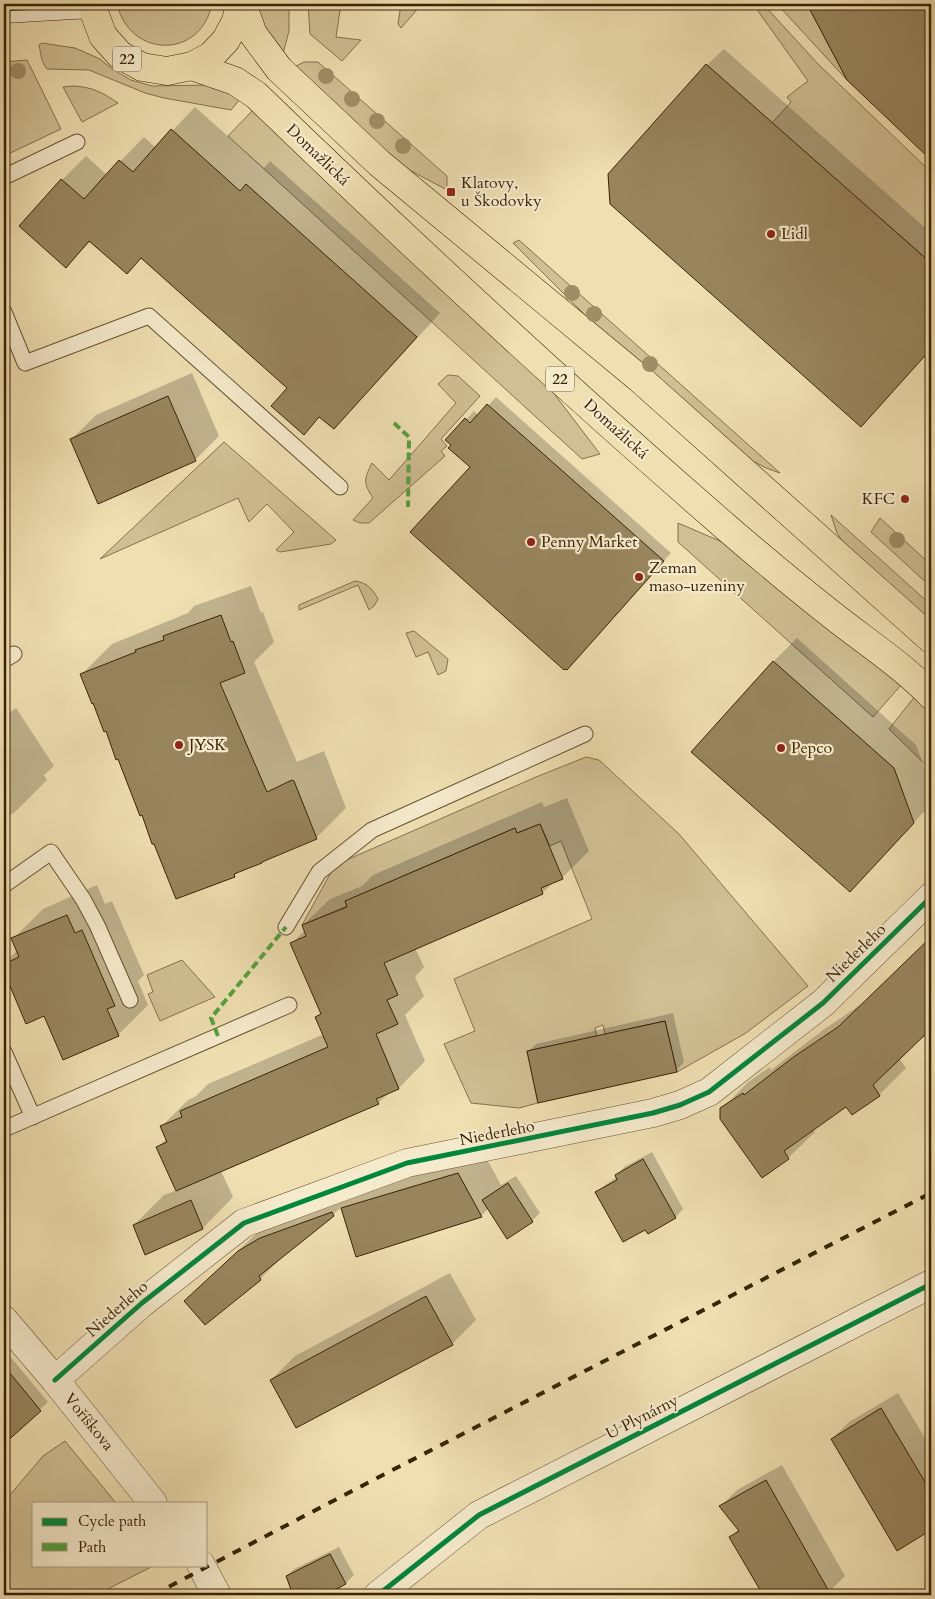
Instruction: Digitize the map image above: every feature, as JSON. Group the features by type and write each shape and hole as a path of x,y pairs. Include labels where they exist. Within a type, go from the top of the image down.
{"main road":[{"name":"22","path":"91,4 103,36 120,55 142,67 167,71 192,66 211,56 226,40 236,21 241,4"},
{"name":"22","path":"241,4 253,34 279,69 379,163 640,379 931,639"},
{"name":"Domažlická","path":"192,66 235,81 256,95 441,271 688,494 824,609 916,679 931,695"}],"street":[{"path":"4,9 91,4"},
{"name":"Niederleho","path":"55,1380 142,1303 244,1223 407,1163 653,1113 680,1105 709,1092 823,1003 931,897"},
{"name":"U Plynárny","path":"378,1595 479,1515 931,1284"},
{"name":"Voříškova","path":"4,1320 153,1502"},
{"path":"202,1566 217,1595"}],"lane":[{"path":"4,177 77,142"},
{"path":"4,312 25,363 149,316 340,487"},
{"path":"286,928 319,872 372,830 585,734"},
{"path":"4,884 51,852 84,899 130,1000"},
{"path":"4,1129 289,1005"},
{"path":"4,1052 33,1117"}],"shaded area":[{"path":"117,4 212,4 205,22 194,35 181,43 165,45 150,43 136,35 124,22"},
{"path":"255,4 289,4 289,31 283,54 267,38"},
{"path":"308,4 341,4 336,37 361,40 342,61 310,34"},
{"path":"401,4 422,4 401,28 398,24"},
{"path":"753,4 763,4 818,64 931,172 931,263 772,123 791,102 787,97 808,81"},
{"path":"777,4 807,4 847,80"},
{"path":"42,43 75,48 100,59 112,69 131,80 152,86 209,85 241,98 231,110 145,93 89,70 47,69 39,45"},
{"path":"27,60 61,129 4,156 4,62"},
{"path":"304,62 318,62 447,176 447,190 387,158 294,67"},
{"path":"73,86 97,91 118,103 82,122 63,87"},
{"path":"254,109 549,387 600,454 582,459 228,136"},
{"path":"519,240 780,473 747,458 599,329 513,243"},
{"path":"448,375 458,376 480,396 441,439 447,446 441,451 445,456 369,523 360,523 353,520 373,498 366,485 367,473 372,463 389,480 456,403 438,384"},
{"path":"224,442 336,540 331,544 280,552 276,550 294,532 267,504 249,522 238,498 100,559"},
{"path":"831,515 931,605 931,620 849,552 837,533"},
{"path":"880,518 931,565 931,587 871,532"},
{"path":"678,523 727,544 902,684 873,717 678,542"},
{"path":"355,581 369,587 378,599 369,610 358,585 299,610 299,605"},
{"path":"414,631 448,659 446,671 438,675 428,652 416,657 406,633"},
{"path":"916,695 931,710 931,770 889,729"},
{"path":"586,757 599,760 679,834 808,986 746,1033 677,1072 665,1021 605,1034 603,1025 595,1028 597,1036 527,1051 538,1103 519,1108 471,1103 444,1044 475,1031 454,979 592,919 561,841 550,846 540,824 517,833 515,828 345,901 347,906 302,925 335,865"},
{"path":"182,960 215,997 160,1021 148,994 153,992 147,975"},
{"path":"65,1441 115,1502 32,1502 32,1566 153,1566 96,1595 4,1595 4,1502 43,1456"}],"building":[{"path":"807,4 931,4 931,160 847,80"},
{"name":"Lidl","path":"706,64 931,263 931,349 861,427 610,204 608,174"},
{"path":"171,129 240,191 246,184 417,337 334,429 319,417 304,435 271,406 287,388 141,258 127,274 89,241 66,268 19,226 61,179 84,199 119,160 133,172"},
{"path":"168,396 196,461 98,504 70,439"},
{"name":"Penny Market","path":"487,404 664,561 567,670 564,670 410,532 470,467 448,448 451,445 445,440 465,418 470,423"},
{"name":"JYSK","path":"221,615 245,673 220,683 267,792 292,780 294,781 317,839 234,874 235,877 176,899 154,844 152,844 142,815 140,816 118,759 116,760 106,731 104,732 80,674 136,652 135,650 164,640 163,636"},
{"path":"773,661 894,768 914,823 850,892 691,752"},
{"path":"540,824 563,879 541,888 543,894 384,963 398,995 387,1000 398,1024 376,1034 399,1089 376,1099 379,1104 176,1191 156,1147 167,1142 160,1126 182,1117 180,1111 328,1047 315,1017 321,1014 290,943 306,936 302,925 347,907 345,901 515,828 517,833"},
{"path":"67,915 75,933 82,930 115,1006 107,1009 119,1036 63,1060 44,1016 26,1024 4,972 4,964 19,957 11,938"},
{"path":"931,937 931,1029 873,1085 880,1096 852,1115 846,1107 784,1151 789,1159 762,1178 720,1119 720,1108 743,1093 744,1095 795,1056 838,1027"},
{"path":"665,1021 677,1072 538,1103 527,1051"},
{"path":"643,1159 676,1218 648,1234 645,1230 623,1242 595,1192 617,1180 615,1175"},
{"path":"458,1173 482,1217 356,1257 341,1208"},
{"path":"508,1183 533,1222 507,1239 482,1200"},
{"path":"191,1200 203,1229 145,1255 133,1225"},
{"path":"332,1212 334,1216 259,1276 261,1280 205,1325 184,1301 238,1251 260,1238"},
{"path":"426,1296 453,1345 296,1428 270,1380"},
{"path":"4,1366 41,1411 4,1444"},
{"path":"881,1408 931,1492 931,1530 897,1551 831,1439"},
{"path":"766,1480 831,1595 763,1595 729,1537 739,1531 719,1506"},
{"path":"330,1554 346,1584 325,1595 293,1595 286,1576"}],"railway":[{"path":"153,1595 931,1193"}],"marked path":[{"path":"394,423 409,437 408,507"},
{"path":"218,1036 211,1018 286,927"}],"cycle path":[{"path":"4,9 91,4"},
{"path":"55,1380 142,1303 244,1223 407,1163 653,1113 680,1105 709,1092 823,1003 931,897"},
{"path":"378,1595 479,1515 931,1284"}],"place":[{"name":"Klatovy, u Škodovky","path":"451,192"},
{"name":"Lidl","path":"771,234"},
{"name":"KFC","path":"905,499"},
{"name":"Penny Market","path":"531,542"},
{"name":"Zeman maso-uzeniny","path":"639,577"},
{"name":"JYSK","path":"179,745"},
{"name":"Pepco","path":"781,748"}]}
